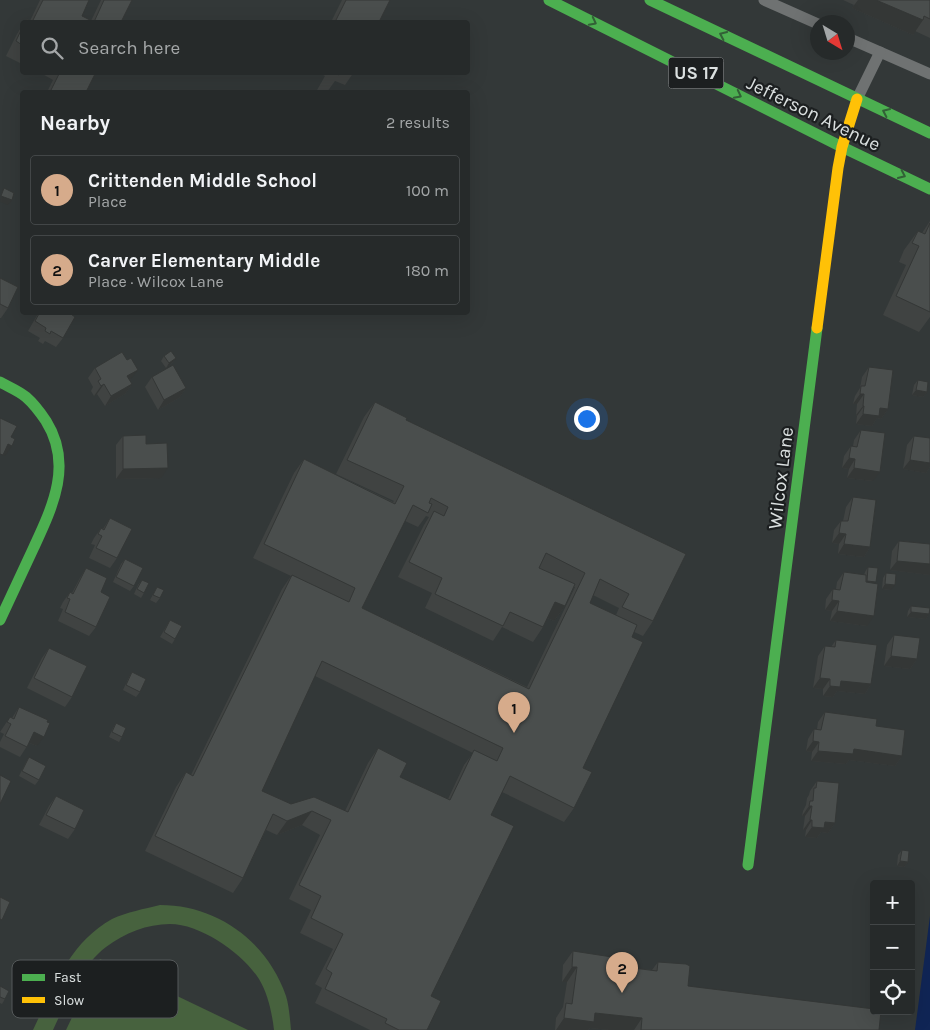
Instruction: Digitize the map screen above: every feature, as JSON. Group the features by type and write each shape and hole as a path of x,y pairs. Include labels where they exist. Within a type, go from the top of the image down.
{"street":[{"name":"Jefferson Avenue","path":"550,0 842,147 930,189"},
{"name":"Jefferson Avenue","path":"650,0 683,11 857,99 930,133"},
{"name":"Wilcox Lane","path":"748,865 838,168 842,147 857,99"},
{"path":"0,382 21,393 33,404 54,432 58,445 60,466 57,491 49,515 0,620"}],"lane":[{"path":"764,0 810,20"},
{"path":"855,41 930,74"},
{"path":"857,99 880,52"}],"green space":[{"path":"160,905 181,907 201,911 220,919 237,930 253,943 277,976 286,996 291,1030 274,1030 265,991 252,969 220,942 195,929 182,925 161,924 136,930 106,947 93,960 69,960 84,941 97,929 112,919"},
{"path":"178,996 248,1030 66,1030 72,1018 178,1018"},
{"path":"39,1018 59,1018 53,1030 33,1030"}],"water":[{"path":"930,916 930,1030 915,1030"}],"building":[{"path":"43,0 89,0 82,16 90,20 33,20"},
{"path":"104,0 132,0 122,20 95,20"},
{"path":"346,0 390,0 380,20 336,20"},
{"path":"876,0 930,0 930,19 924,16 923,20"},
{"path":"20,32 20,44 16,41"},
{"path":"58,75 94,75 87,90 51,90"},
{"path":"4,188 14,193 12,200 1,196"},
{"path":"930,223 930,312 896,296 919,246 912,243 918,231 925,234"},
{"path":"0,278 18,287 8,308 0,304"},
{"path":"38,315 72,315 75,317 63,338 51,331 50,334 45,331 46,328 35,321"},
{"path":"171,351 176,358 169,363 164,356"},
{"path":"122,352 127,360 131,358 138,370 127,376 132,384 111,396 104,384 101,386 98,381 101,379 95,368"},
{"path":"173,365 186,388 164,400 152,377"},
{"path":"869,367 893,370 888,409 880,408 879,416 863,414 864,394 860,394 861,386 865,386"},
{"path":"918,380 928,382 927,392 916,390"},
{"path":"375,402 407,418 406,420 686,554 653,621 622,607 629,594 600,579 590,603 637,625 632,637 643,642 583,768 592,772 574,808 510,776 491,815 514,826 431,996 441,1001 427,1030 399,1030 385,1023 387,1019 325,989 332,973 326,969 343,934 311,918 321,896 299,885 331,820 312,811 287,821 273,814 243,878 155,836 186,772 193,776 292,575 349,602 355,588 264,544 304,459 395,504 404,486 347,460","holes":["431,498 448,507 444,516 434,511 409,562 442,578 435,594 503,626 510,612 543,627 555,602 565,606 575,584 539,568 546,553 585,573 529,689 362,608 413,505 428,513 432,504 429,503","322,661 503,748 497,761 474,750 450,800 400,777 407,763 378,748 348,812 314,797 291,804 262,791"]},
{"path":"0,418 17,426 11,437 15,439 12,446 8,444 3,455 0,454"},
{"path":"861,430 885,433 880,472 854,468 855,459 849,458 851,446 857,447"},
{"path":"146,435 146,444 167,443 168,468 123,469 123,436"},
{"path":"914,436 930,438 930,463 910,460"},
{"path":"853,497 876,500 870,547 844,544 846,534 839,533 841,521 848,521"},
{"path":"110,518 132,529 117,558 96,548 102,536 98,534 101,528 104,530"},
{"path":"899,541 930,544 930,564 897,561"},
{"path":"125,559 143,568 134,586 116,577"},
{"path":"868,567 878,568 876,582 867,581"},
{"path":"86,568 107,578 101,592 110,597 96,627 65,612 70,599 67,598 70,592 73,594"},
{"path":"844,572 866,575 866,582 878,584 874,616 837,611 839,601 832,600 833,589 840,590"},
{"path":"886,573 896,574 895,585 885,584"},
{"path":"142,580 149,583 144,593 137,589"},
{"path":"157,587 164,590 160,598 153,595"},
{"path":"911,606 930,608 929,614 911,612"},
{"path":"170,620 182,626 175,639 164,632"},
{"path":"894,635 920,638 917,659 891,656"},
{"path":"836,640 877,645 871,684 841,681 840,687 830,686 830,679 820,678 825,646 835,647"},
{"path":"49,648 87,666 72,697 34,678"},
{"path":"132,672 146,679 140,692 126,685"},
{"path":"19,707 48,720 47,722 50,723 44,737 34,732 27,747 5,736 11,724 7,722 10,717 14,719"},
{"path":"825,712 877,719 876,726 905,730 902,756 854,749 853,754 818,751 819,742 813,741 814,729 821,730"},
{"path":"116,723 126,728 122,737 112,732"},
{"path":"29,757 46,766 39,780 22,771"},
{"path":"0,775 11,781 0,804"},
{"path":"817,781 839,783 835,823 825,822 824,828 812,827 812,820 810,820 812,806 809,806 810,801 813,801 814,788 816,788"},
{"path":"56,796 84,810 75,829 46,815"},
{"path":"902,850 909,851 908,862 900,861"},
{"path":"0,897 10,902 2,920 0,919"},
{"path":"573,951 612,957 610,965 657,971 658,962 686,964 690,966 688,986 870,1009 870,1015 881,1015 879,1030 641,1030 642,1018 595,1013 594,1022 564,1018 566,1003 572,1004 577,967 572,967"},
{"path":"0,986 9,991 5,999 0,997"}],"traffic: fast":[{"path":"549,0 930,189"},
{"path":"650,0 930,133"},
{"path":"748,865 817,328"},
{"path":"0,382 26,397 44,418 54,437 59,469 57,485 48,516 0,620"}],"traffic: slow":[{"path":"817,328 838,168 842,147 857,99"}],"place":[{"name":"Crittenden Middle School","path":"514,733"},
{"name":"Carver Elementary Middle","path":"622,993"}]}
